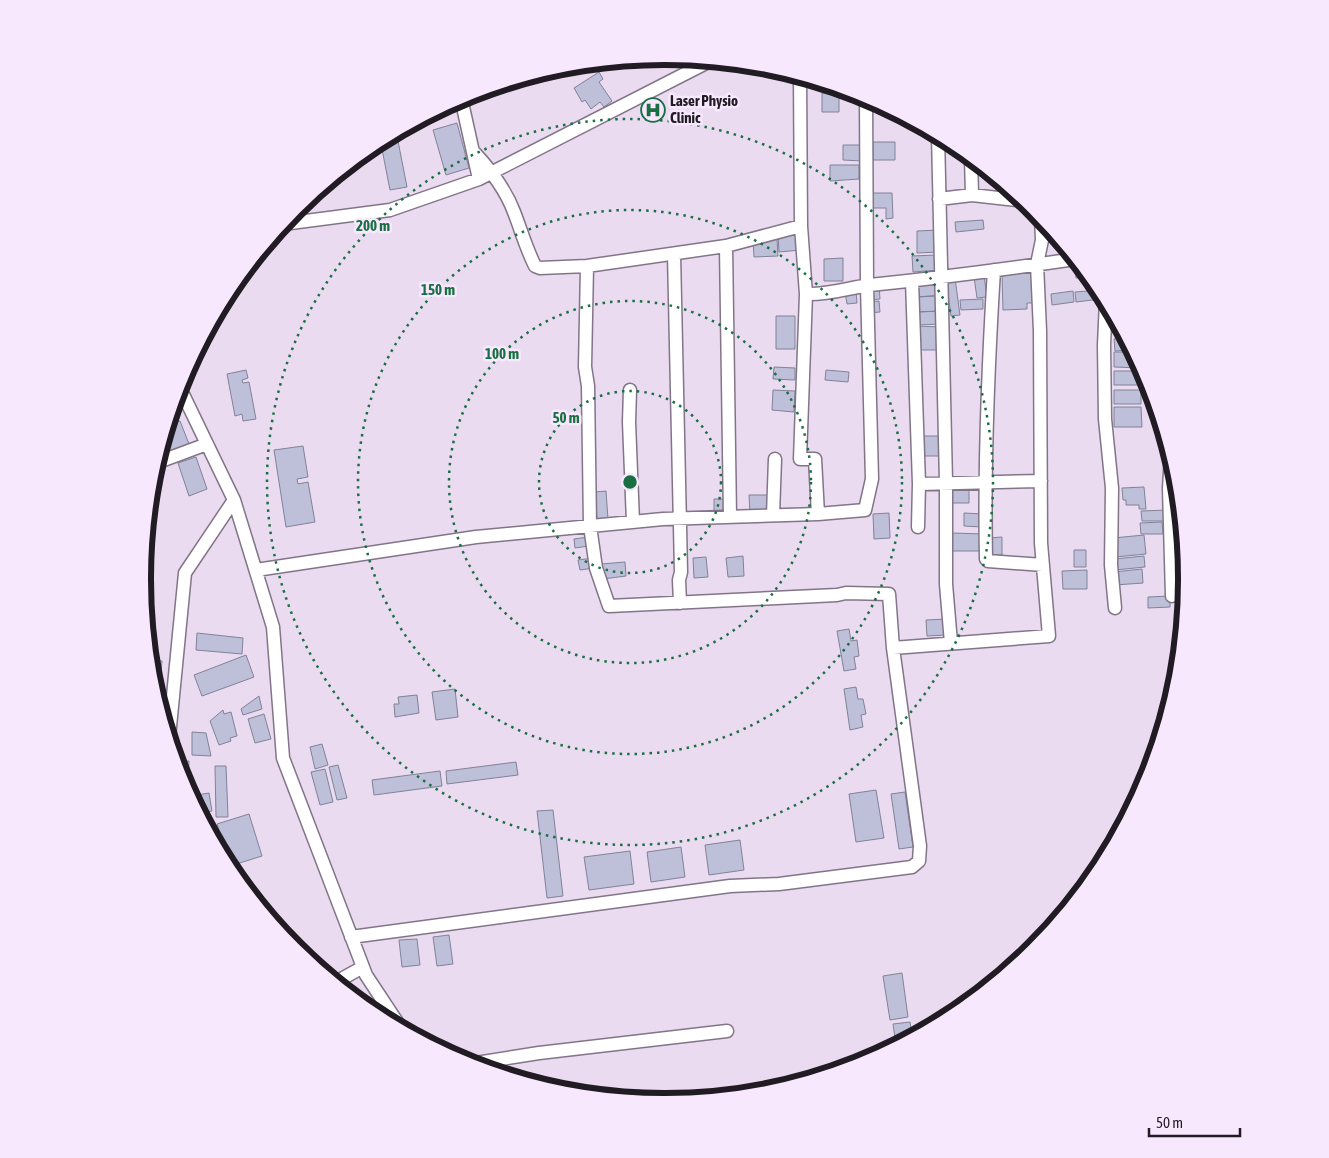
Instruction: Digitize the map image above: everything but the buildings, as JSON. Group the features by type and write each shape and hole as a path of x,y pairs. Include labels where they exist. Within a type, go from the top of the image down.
{"street":[{"path":"295,222 390,210 480,179 700,66"},
{"path":"800,84 801,226 806,294 800,459 815,459 818,514"},
{"path":"463,106 480,179"},
{"path":"256,570 476,536 681,518 818,514 864,510 872,479 867,286 866,106"},
{"path":"938,144 946,482 946,584 951,643"},
{"path":"473,151 493,172 514,210 525,247 535,266 549,268 587,266 674,254 726,246 801,226"},
{"path":"971,167 972,195"},
{"path":"939,199 972,195 1010,199"},
{"path":"893,648 1048,636 1043,565 1038,264 1042,230"},
{"path":"726,246 730,517"},
{"path":"674,254 681,518 680,602"},
{"path":"806,294 823,295 867,286 942,278 1067,260"},
{"path":"352,938 730,886 779,884 912,867 919,861 920,846 893,648 889,594 846,593 609,606 596,568 590,526 588,386 585,367 587,266"},
{"path":"994,270 988,363 984,482 987,561 1043,565"},
{"path":"912,281 919,484 918,527"},
{"path":"1105,315 1105,419 1112,488 1111,565 1115,608"},
{"path":"630,390 629,422 633,522"},
{"path":"184,397 234,500 273,627 283,758 366,975 392,1014"},
{"path":"165,460 207,444"},
{"path":"773,515 775,459"},
{"path":"919,484 1042,481"},
{"path":"1170,486 1172,596"},
{"path":"171,720 185,573 234,500"},
{"path":"342,979 363,967"},
{"path":"487,1061 539,1053 727,1031"}],"place":[{"name":"Laser Physio Clinic","path":"653,110"}]}
